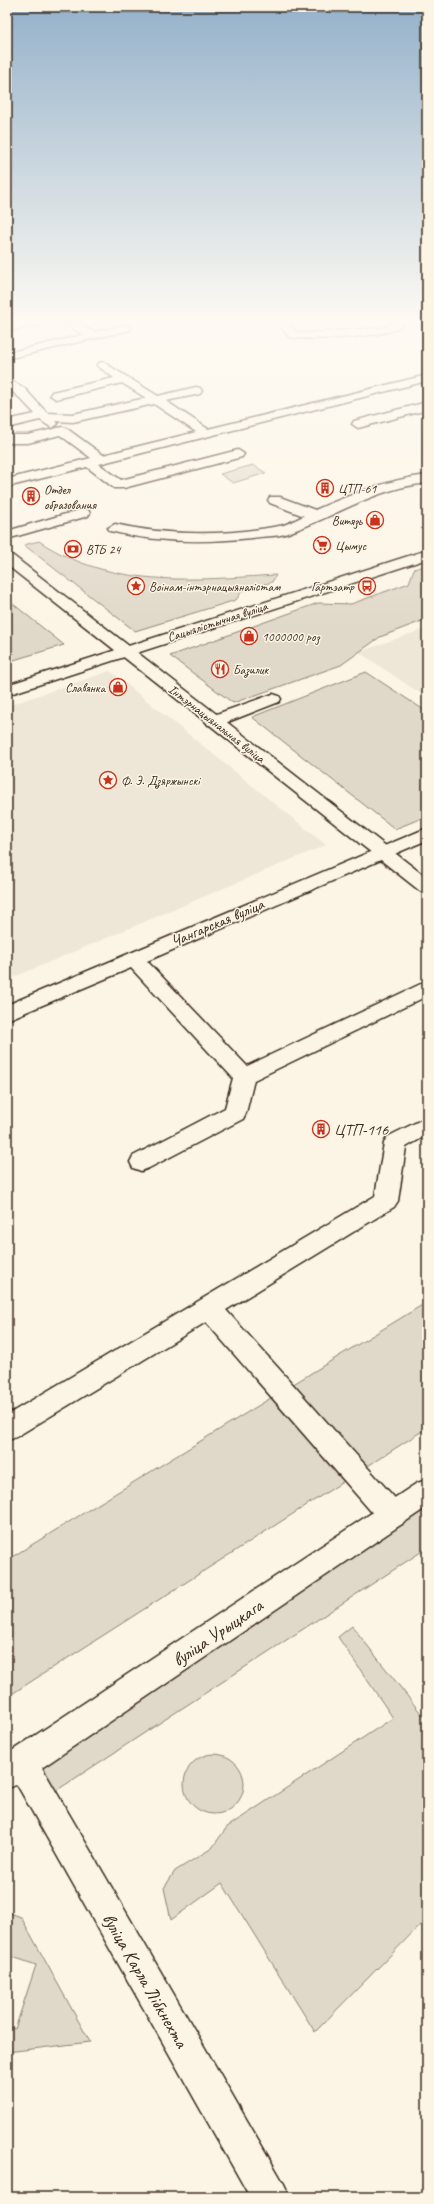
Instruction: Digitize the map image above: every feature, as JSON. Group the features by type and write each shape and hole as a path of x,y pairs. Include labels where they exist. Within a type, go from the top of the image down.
{"street":[{"path":"53,425 94,460 119,485 238,454"},
{"path":"194,425 206,433"},
{"path":"7,483 239,425"},
{"path":"7,439 28,439 62,431"},
{"path":"388,474 402,482"},
{"path":"115,528 132,532 182,538 237,535 283,530 357,497 402,482 427,479"},
{"path":"275,500 315,516"},
{"path":"7,535 83,513"},
{"path":"251,610 259,594 427,541"},
{"name":"Сацыялістычная вуліца","path":"7,690 427,554"},
{"name":"Інтэрнацыянальная вуліца","path":"7,558 427,887"},
{"path":"214,721 274,699"},
{"name":"Чангарская вуліца","path":"7,1013 427,833"},
{"path":"133,958 244,1076"},
{"path":"244,1076 427,988"},
{"path":"141,1162 235,1113 244,1076"},
{"path":"7,1429 386,1201 394,1143 427,1125"},
{"path":"209,1308 392,1515"},
{"name":"вуліца Урыцкага","path":"14,1768 427,1492"},
{"name":"вуліца Карла Лібкнехта","path":"14,1768 271,2197"}],"shaded area":[{"path":"253,465 266,473 233,483 220,474"},
{"path":"39,541 66,556 95,567 124,574 153,578 184,579 214,579 276,575 272,582 242,591 236,600 135,631 24,545"},
{"path":"427,565 427,619 380,637 341,665 233,703 170,656 318,603 351,604 409,583 414,569"},
{"path":"7,599 64,645 7,662"},
{"path":"427,628 427,698 359,652"},
{"path":"110,671 326,845 7,980 7,706"},
{"path":"366,672 427,712 427,816 395,829 252,717"},
{"path":"427,1302 427,1428 7,1697 7,1560"},
{"path":"427,1492 427,1548 42,1800 22,1763"},
{"path":"352,1626 427,1721 427,1918 315,2032 222,1883 171,1920 164,1888 175,1871 212,1848 227,1827 393,1718 338,1637"},
{"path":"214,1754 231,1759 239,1767 244,1784 239,1801 231,1809 214,1814 197,1809 189,1801 184,1784 189,1767 197,1759"},
{"path":"7,1912 21,1917 90,2042 7,2052 7,2026 15,2029 36,1965 7,1955"}],"place":[{"name":"ЦТП-61","path":"325,488"},
{"name":"Отдел образования","path":"31,496"},
{"name":"Витязь","path":"375,520"},
{"name":"Цымус","path":"322,545"},
{"name":"ВТБ 24","path":"73,549"},
{"name":"Воінам-інтэрнацыяналістам","path":"136,586"},
{"name":"Гартэатр","path":"367,586"},
{"name":"1000000 роз","path":"249,636"},
{"name":"Базилик","path":"220,669"},
{"name":"Славянка","path":"118,687"},
{"name":"Ф. Э. Дзяржынскі","path":"108,780"},
{"name":"ЦТП-116","path":"321,1129"}]}
